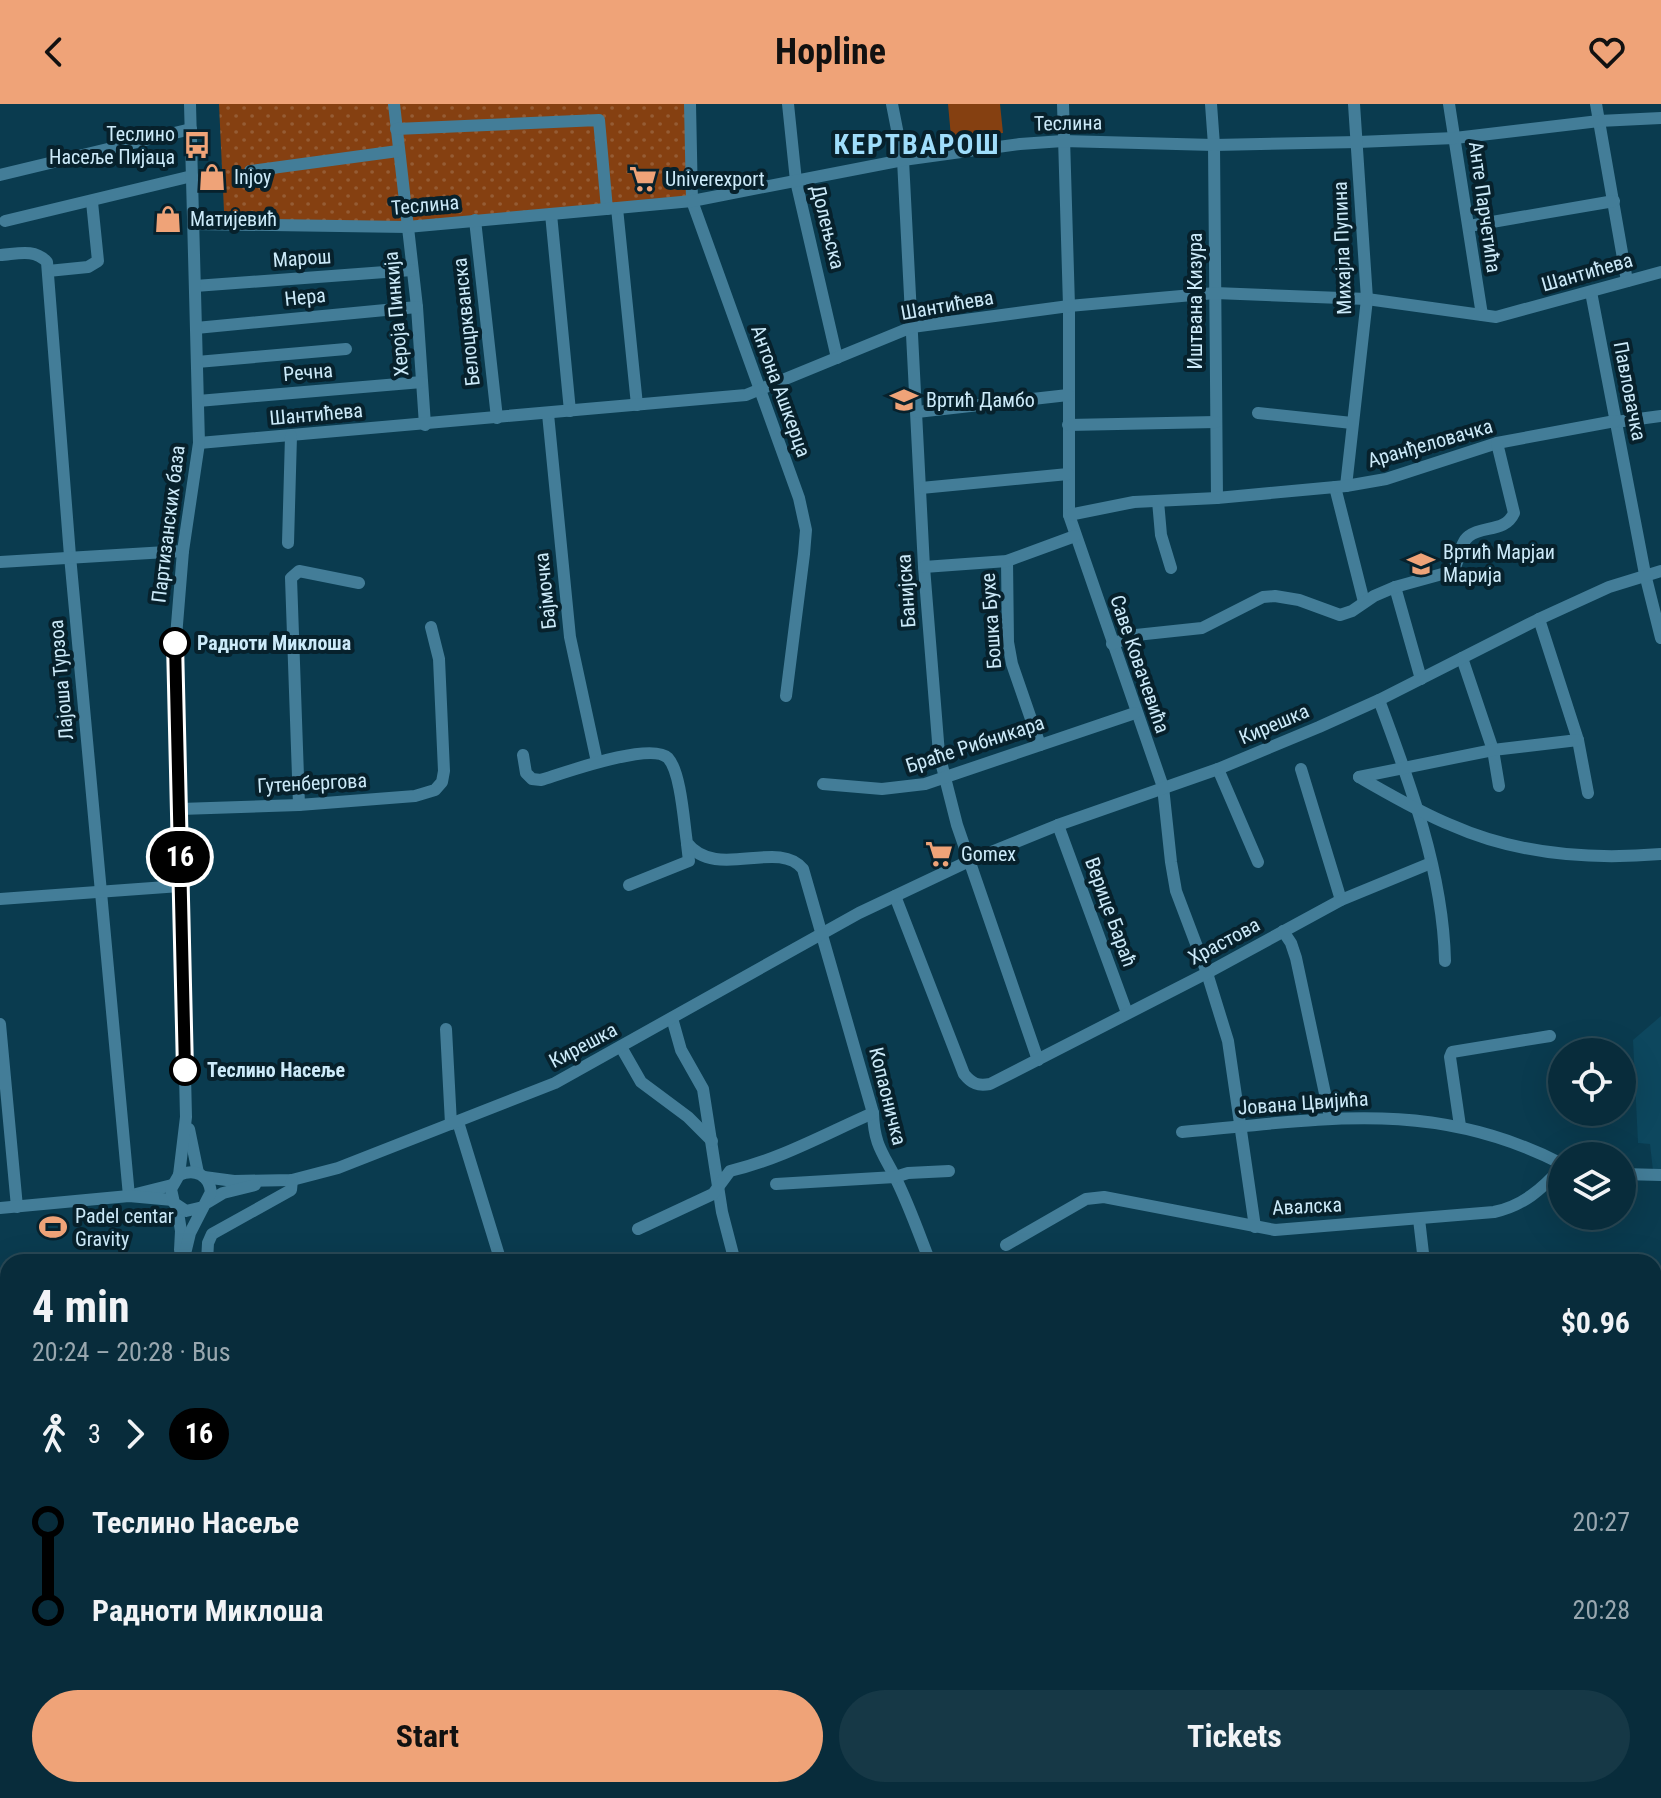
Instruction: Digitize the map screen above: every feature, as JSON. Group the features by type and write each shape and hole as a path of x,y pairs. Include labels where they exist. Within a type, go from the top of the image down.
{"street":[{"name":"Партизанских база","path":"176,1180 186,1117 175,649 183,551 199,443 190,104"},
{"name":"Хероја Пинкија","path":"394,104 417,307 425,425"},
{"name":"Антона Ашкерца","path":"690,104 692,201 799,498 806,530 786,696"},
{"name":"Долењска","path":"788,104 796,181 837,358"},
{"name":"Банијска","path":"892,104 903,160 935,720 944,776 969,861 1038,1060"},
{"name":"Саве Ковачевића","path":"1063,104 1069,306 1069,515 1163,787 1176,891 1207,973 1228,1041 1255,1227"},
{"name":"Иштвана Кизура","path":"1211,104 1217,498"},
{"name":"Михајла Пупина","path":"1354,104 1367,299 1341,486 1364,602"},
{"name":"Анте Парчетића","path":"1449,104 1482,315"},
{"path":"1596,104 1627,281"},
{"name":"Теслина","path":"193,224 407,227 612,209 692,201 903,160 1063,141 1214,145 1358,142 1455,138 1599,121 1661,118"},
{"path":"396,129 599,120 637,405"},
{"path":"0,175 191,129"},
{"path":"250,171 398,151"},
{"path":"5,221 192,176"},
{"path":"1469,226 1614,201"},
{"path":"0,255 31,252 40,255 47,262 48,271 88,267 98,261 92,202"},
{"path":"551,214 570,411"},
{"name":"Белоцркванска","path":"475,220 497,418"},
{"name":"Марош","path":"195,286 412,270"},
{"name":"Лајоша Турзоа","path":"48,271 70,556 129,1196"},
{"name":"Шантићева","path":"199,443 728,398 759,391 912,327 1069,306 1215,293 1367,299 1496,317 1661,272"},
{"name":"Павловачка","path":"1591,292 1645,574 1661,638"},
{"name":"Нера","path":"196,328 417,307"},
{"path":"197,362 346,349"},
{"name":"Речна","path":"198,401 422,382"},
{"path":"917,412 1068,395"},
{"path":"1258,413 1352,423"},
{"name":"Бајмочка","path":"548,414 568,623 597,762"},
{"name":"Аранђеловачка","path":"1069,515 1134,502 1217,498 1386,479 1497,443 1661,416"},
{"path":"1068,425 1216,422"},
{"path":"288,543 291,436"},
{"path":"1112,644 1136,635 1202,628 1263,597 1299,600 1340,615 1395,587 1453,571 1465,538 1472,533 1501,526 1511,520 1514,513 1497,443"},
{"path":"921,488 1068,474"},
{"path":"1158,501 1161,535 1171,568"},
{"name":"Бошка Бухе","path":"1040,745 1012,664 1008,642 1007,561 1075,536"},
{"path":"0,562 183,551"},
{"path":"924,567 1007,561"},
{"path":"299,805 291,578 299,571 359,583"},
{"name":"Кирешка","path":"201,1175 234,1181 292,1180 338,1168 555,1083 822,934 969,861 1058,825 1218,769 1379,700 1609,587 1661,571"},
{"path":"1395,587 1421,679"},
{"path":"1539,619 1578,740 1588,793"},
{"name":"Гутенбергова","path":"180,809 299,805 415,796 435,790 442,782 444,771 439,659 431,627"},
{"path":"1462,658 1493,750 1499,786"},
{"path":"1379,700 1404,766 1431,863 1444,922 1445,961"},
{"name":"Браће Рибникара","path":"823,784 904,788 1135,713"},
{"path":"1578,740 1493,750 1359,777 1415,808 1474,834 1551,853 1603,857 1661,854"},
{"path":"523,755 526,773 532,779 541,780 597,762 656,752 666,756 674,770 687,843 695,859"},
{"path":"1218,769 1258,862"},
{"path":"1301,769 1341,900"},
{"name":"Верице Бараћ","path":"1058,825 1127,1013"},
{"path":"629,885 695,859 784,858 798,862 803,869 822,934"},
{"name":"Храстова","path":"1038,1060 1341,900 1431,863"},
{"path":"0,899 180,886"},
{"path":"895,896 964,1074 980,1086 1038,1060"},
{"path":"1283,931 1296,958 1330,1117"},
{"name":"Копаоничка","path":"822,934 873,1113 880,1154 895,1177 927,1254"},
{"path":"672,1018 681,1050 703,1089 733,1254"},
{"path":"0,1024 17,1207"},
{"path":"446,1029 454,1123 498,1254"},
{"path":"1460,1126 1450,1057 1452,1052 1550,1036"},
{"path":"621,1047 641,1082 688,1117 712,1141"},
{"path":"638,1229 713,1194 730,1171 802,1147 873,1113"},
{"name":"Партизанских база","path":"186,1117 201,1175"},
{"name":"Јована Цвијића","path":"1182,1132 1330,1117 1408,1119 1460,1126 1505,1140 1548,1160"},
{"path":"776,1184 949,1171"},
{"path":"0,1208 129,1196 176,1180 187,1172 201,1175 211,1189 190,1233 184,1254"},
{"path":"1636,1174 1661,1175"},
{"path":"176,1180 175,1203 182,1254"},
{"path":"207,1254 212,1234 291,1190 292,1180"},
{"name":"Авалска","path":"1006,1245 1086,1199 1104,1197 1275,1230 1302,1229 1494,1212 1528,1200 1548,1180"},
{"name":"Кирешка","path":"205,1205 223,1193 269,1181"},
{"path":"129,1196 175,1203 189,1211 205,1205"},
{"path":"1419,1219 1423,1254"}],"shaded area":[{"path":"219,104 689,104 690,199 412,225 238,222 224,211"},
{"path":"948,104 1000,104 1003,133 951,137"},
{"path":"1661,1016 1661,1181 1654,1180 1650,1144 1638,1143 1635,1038"}],"bus line":[{"name":"16","path":"175,643 185,1070"}],"place":[{"name":"Теслино Насеље Пијаца","path":"197,145"},
{"name":"Injoy","path":"212,177"},
{"name":"Univerexport","path":"643,179"},
{"name":"Матијевић","path":"168,219"},
{"name":"Вртић Дамбо","path":"904,400"},
{"name":"Вртић Марјаи Марија","path":"1421,564"},
{"name":"Радноти Миклоша","path":"175,643"},
{"name":"Gomex","path":"939,854"},
{"name":"Теслино Насеље","path":"185,1070"},
{"name":"Padel centar Gravity","path":"53,1227"}],"district":[{"name":"КЕРТВАРОШ","path":"917,144"}]}
